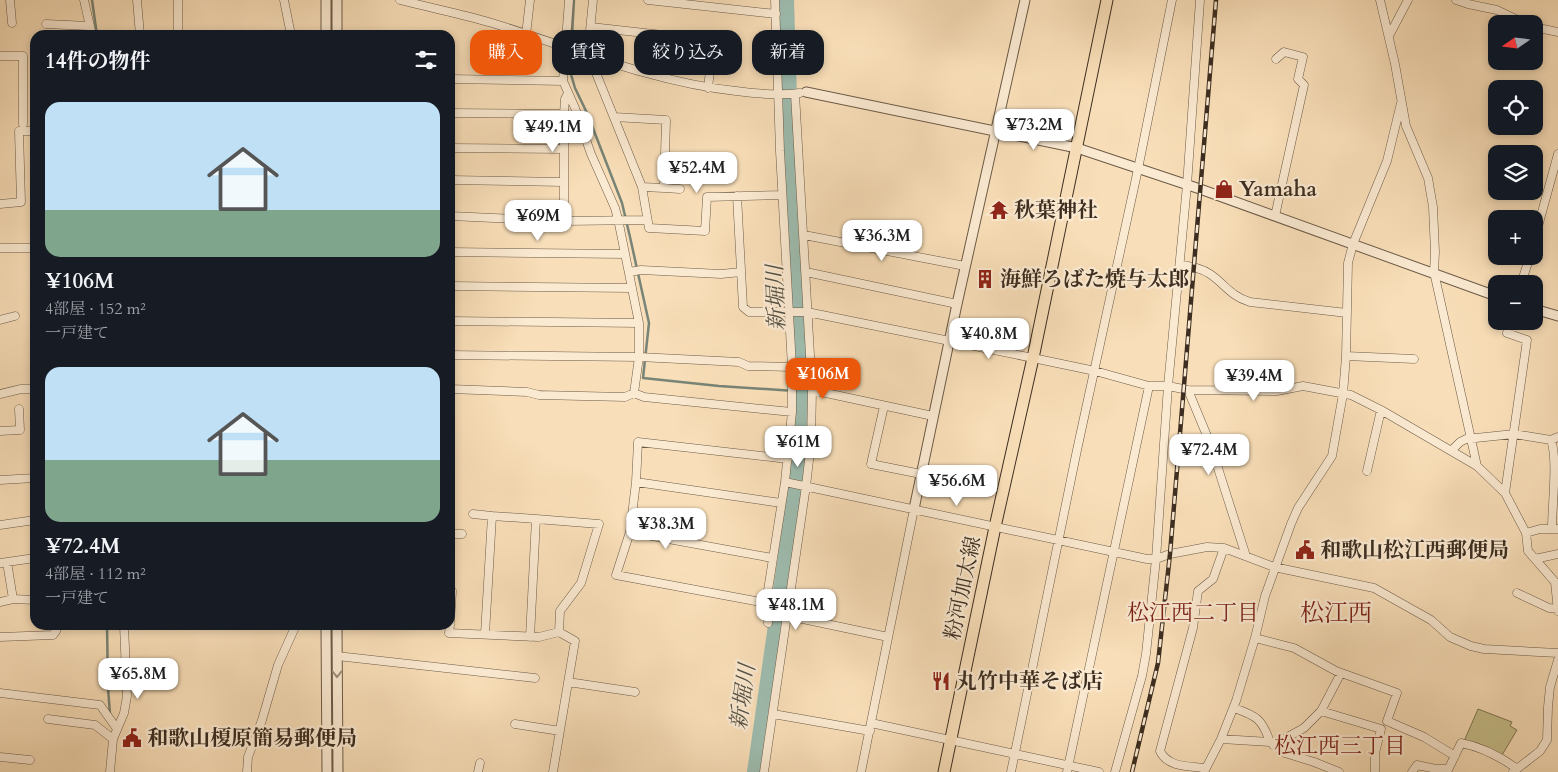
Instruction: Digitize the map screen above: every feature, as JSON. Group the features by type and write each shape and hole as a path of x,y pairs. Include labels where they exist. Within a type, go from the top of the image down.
{"main road":[{"name":"粉河加太線","path":"944,772 995,527 1033,358 1107,0"}],"street":[{"path":"10,0 12,24"},
{"path":"84,0 90,30"},
{"path":"137,0 140,30"},
{"path":"178,0 178,30"},
{"path":"284,0 290,30"},
{"path":"326,0 326,30"},
{"path":"337,0 337,30"},
{"path":"400,0 492,23 512,30"},
{"path":"527,30 530,0"},
{"path":"568,30 570,0"},
{"path":"591,30 593,0"},
{"path":"648,0 776,14"},
{"path":"768,623 770,613 766,603 781,503 787,483 792,412 790,312 782,195 775,0"},
{"path":"861,772 949,340 1025,0"},
{"path":"1010,772 1172,0"},
{"path":"1115,772 1142,676 1146,654 1156,559 1168,386 1187,185 1200,0"},
{"path":"1380,0 1389,36 1406,126 1428,178 1433,207 1434,272 1477,466"},
{"path":"1389,36 1408,0"},
{"path":"1456,0 1497,10 1507,15"},
{"path":"46,24 89,26"},
{"path":"591,26 634,31"},
{"path":"1543,29 1558,32"},
{"path":"1275,216 1304,85 1298,79 1303,57 1284,52 1276,59"},
{"path":"0,56 23,56 23,124"},
{"path":"624,66 678,83 708,88 778,96 806,92 1077,148 1434,272 1488,293"},
{"path":"455,390 527,392 539,396 625,398 634,392 639,357 639,323 618,219 591,154 576,108 563,80 563,75"},
{"path":"597,75 642,188 649,228 705,231 707,197 782,195"},
{"path":"708,88 710,75"},
{"path":"455,79 563,80"},
{"path":"564,221 564,114 565,99 568,93"},
{"path":"764,772 810,443 812,390 795,94"},
{"path":"1224,548 1213,579 1198,591 1193,628 1160,751 1163,758 1169,763 1205,770 1234,708 1274,567 1298,508 1332,456 1343,394 1346,356 1348,263 1353,244 1387,161 1401,103"},
{"path":"455,113 564,114"},
{"path":"614,117 666,120 664,188"},
{"path":"0,204 21,202 19,131 30,131"},
{"path":"455,148 564,149"},
{"path":"1543,210 1558,154"},
{"path":"455,180 564,182"},
{"path":"642,188 680,189"},
{"path":"737,196 743,307 749,312 807,312 1095,371 1149,386 1168,386 1188,390 1277,391 1303,386 1351,395 1381,410 1477,466 1505,492 1526,533 1528,550 1555,582 1558,609 1549,608 1517,593"},
{"path":"455,216 564,221 647,220"},
{"path":"804,235 965,266"},
{"path":"0,248 30,248"},
{"path":"455,252 625,254"},
{"path":"1180,265 1201,269 1212,275 1238,298 1250,302 1347,312"},
{"path":"629,272 641,270 721,274 741,272"},
{"path":"806,272 957,304"},
{"path":"455,286 632,288"},
{"path":"1543,312 1558,316"},
{"path":"0,320 15,316"},
{"path":"455,321 639,323"},
{"path":"1505,492 1527,340 1507,333 1508,330"},
{"path":"455,354 639,357 740,362 748,366 792,367"},
{"path":"1346,356 1414,358"},
{"path":"1068,769 1149,386"},
{"path":"0,394 30,389"},
{"path":"812,390 933,416"},
{"path":"1188,390 1213,452 1246,556"},
{"path":"634,392 644,397 792,412"},
{"path":"884,406 871,464 921,474"},
{"path":"0,431 20,430 18,409"},
{"path":"1367,471 1381,410"},
{"path":"1451,451 1460,442 1471,439 1514,434 1554,438 1556,448 1556,479 1552,510 1555,529 1540,529 1526,533"},
{"path":"766,603 616,575 630,532 636,482 638,442 788,459"},
{"path":"0,480 30,478"},
{"path":"636,482 781,503"},
{"path":"787,483 1147,559 1156,559 1170,554 1207,547 1224,548 1274,567 1374,588 1431,620 1450,637 1471,646 1484,649 1558,653"},
{"path":"473,514 599,524 581,583 560,611 559,632"},
{"path":"485,634 492,516"},
{"path":"530,637 536,519"},
{"path":"0,525 30,521"},
{"path":"630,532 772,558"},
{"path":"455,534 462,534"},
{"path":"1535,559 1558,554"},
{"path":"13,600 4,562 30,559"},
{"path":"0,602 30,600"},
{"path":"785,616 888,637"},
{"path":"0,637 52,635 56,630"},
{"path":"110,772 113,739 124,713 127,696 124,630"},
{"path":"247,772 248,757 262,720 278,665 294,630"},
{"path":"326,630 326,772"},
{"path":"337,630 338,772"},
{"path":"449,630 449,633 530,637 539,637 559,632 575,641 553,772"},
{"path":"1255,638 1294,648 1341,673 1397,693 1387,721 1424,737 1455,756"},
{"path":"337,656 535,678"},
{"path":"1412,772 1417,765 1448,770 1461,743 1497,754 1515,770 1540,751 1547,740 1550,687 1558,660"},
{"path":"1221,739 1271,743 1304,728 1321,711 1341,673"},
{"path":"568,682 635,692"},
{"path":"0,693 100,705 117,729"},
{"path":"1234,708 1256,716 1264,727 1271,743 1285,753 1339,772"},
{"path":"1321,711 1381,729 1375,753 1375,772"},
{"path":"773,714 951,740 1014,754 1068,769 1099,772"},
{"path":"48,719 95,725 113,739"},
{"path":"515,724 560,731"},
{"path":"0,757 30,760"},
{"path":"478,772 480,763"}],"shaded area":[{"path":"1478,709 1512,722 1510,726 1517,730 1502,755 1467,742 1465,739"}],"waterway":[{"path":"92,0 96,30"},
{"path":"574,0 570,71 575,88 587,113 622,203 649,323 643,378 719,386 802,390"},
{"name":"新堀川","path":"755,772 800,458 802,390 792,194 786,0"},
{"path":"107,630 110,714"}],"railway":[{"path":"1132,772 1158,663 1170,554 1216,0"}],"place":[{"name":"Yamaha","path":"1224,189"},
{"name":"秋葉神社","path":"999,210"},
{"name":"海鮮ろばた焼与太郎","path":"985,279"},
{"name":"和歌山松江西郵便局","path":"1305,550"},
{"name":"丸竹中華そば店","path":"941,681"},
{"name":"和歌山榎原簡易郵便局","path":"132,738"}],"district":[{"name":"松江西二丁目","path":"1193,613"},
{"name":"松江西","path":"1336,613"},
{"name":"松江西三丁目","path":"1340,746"}]}
